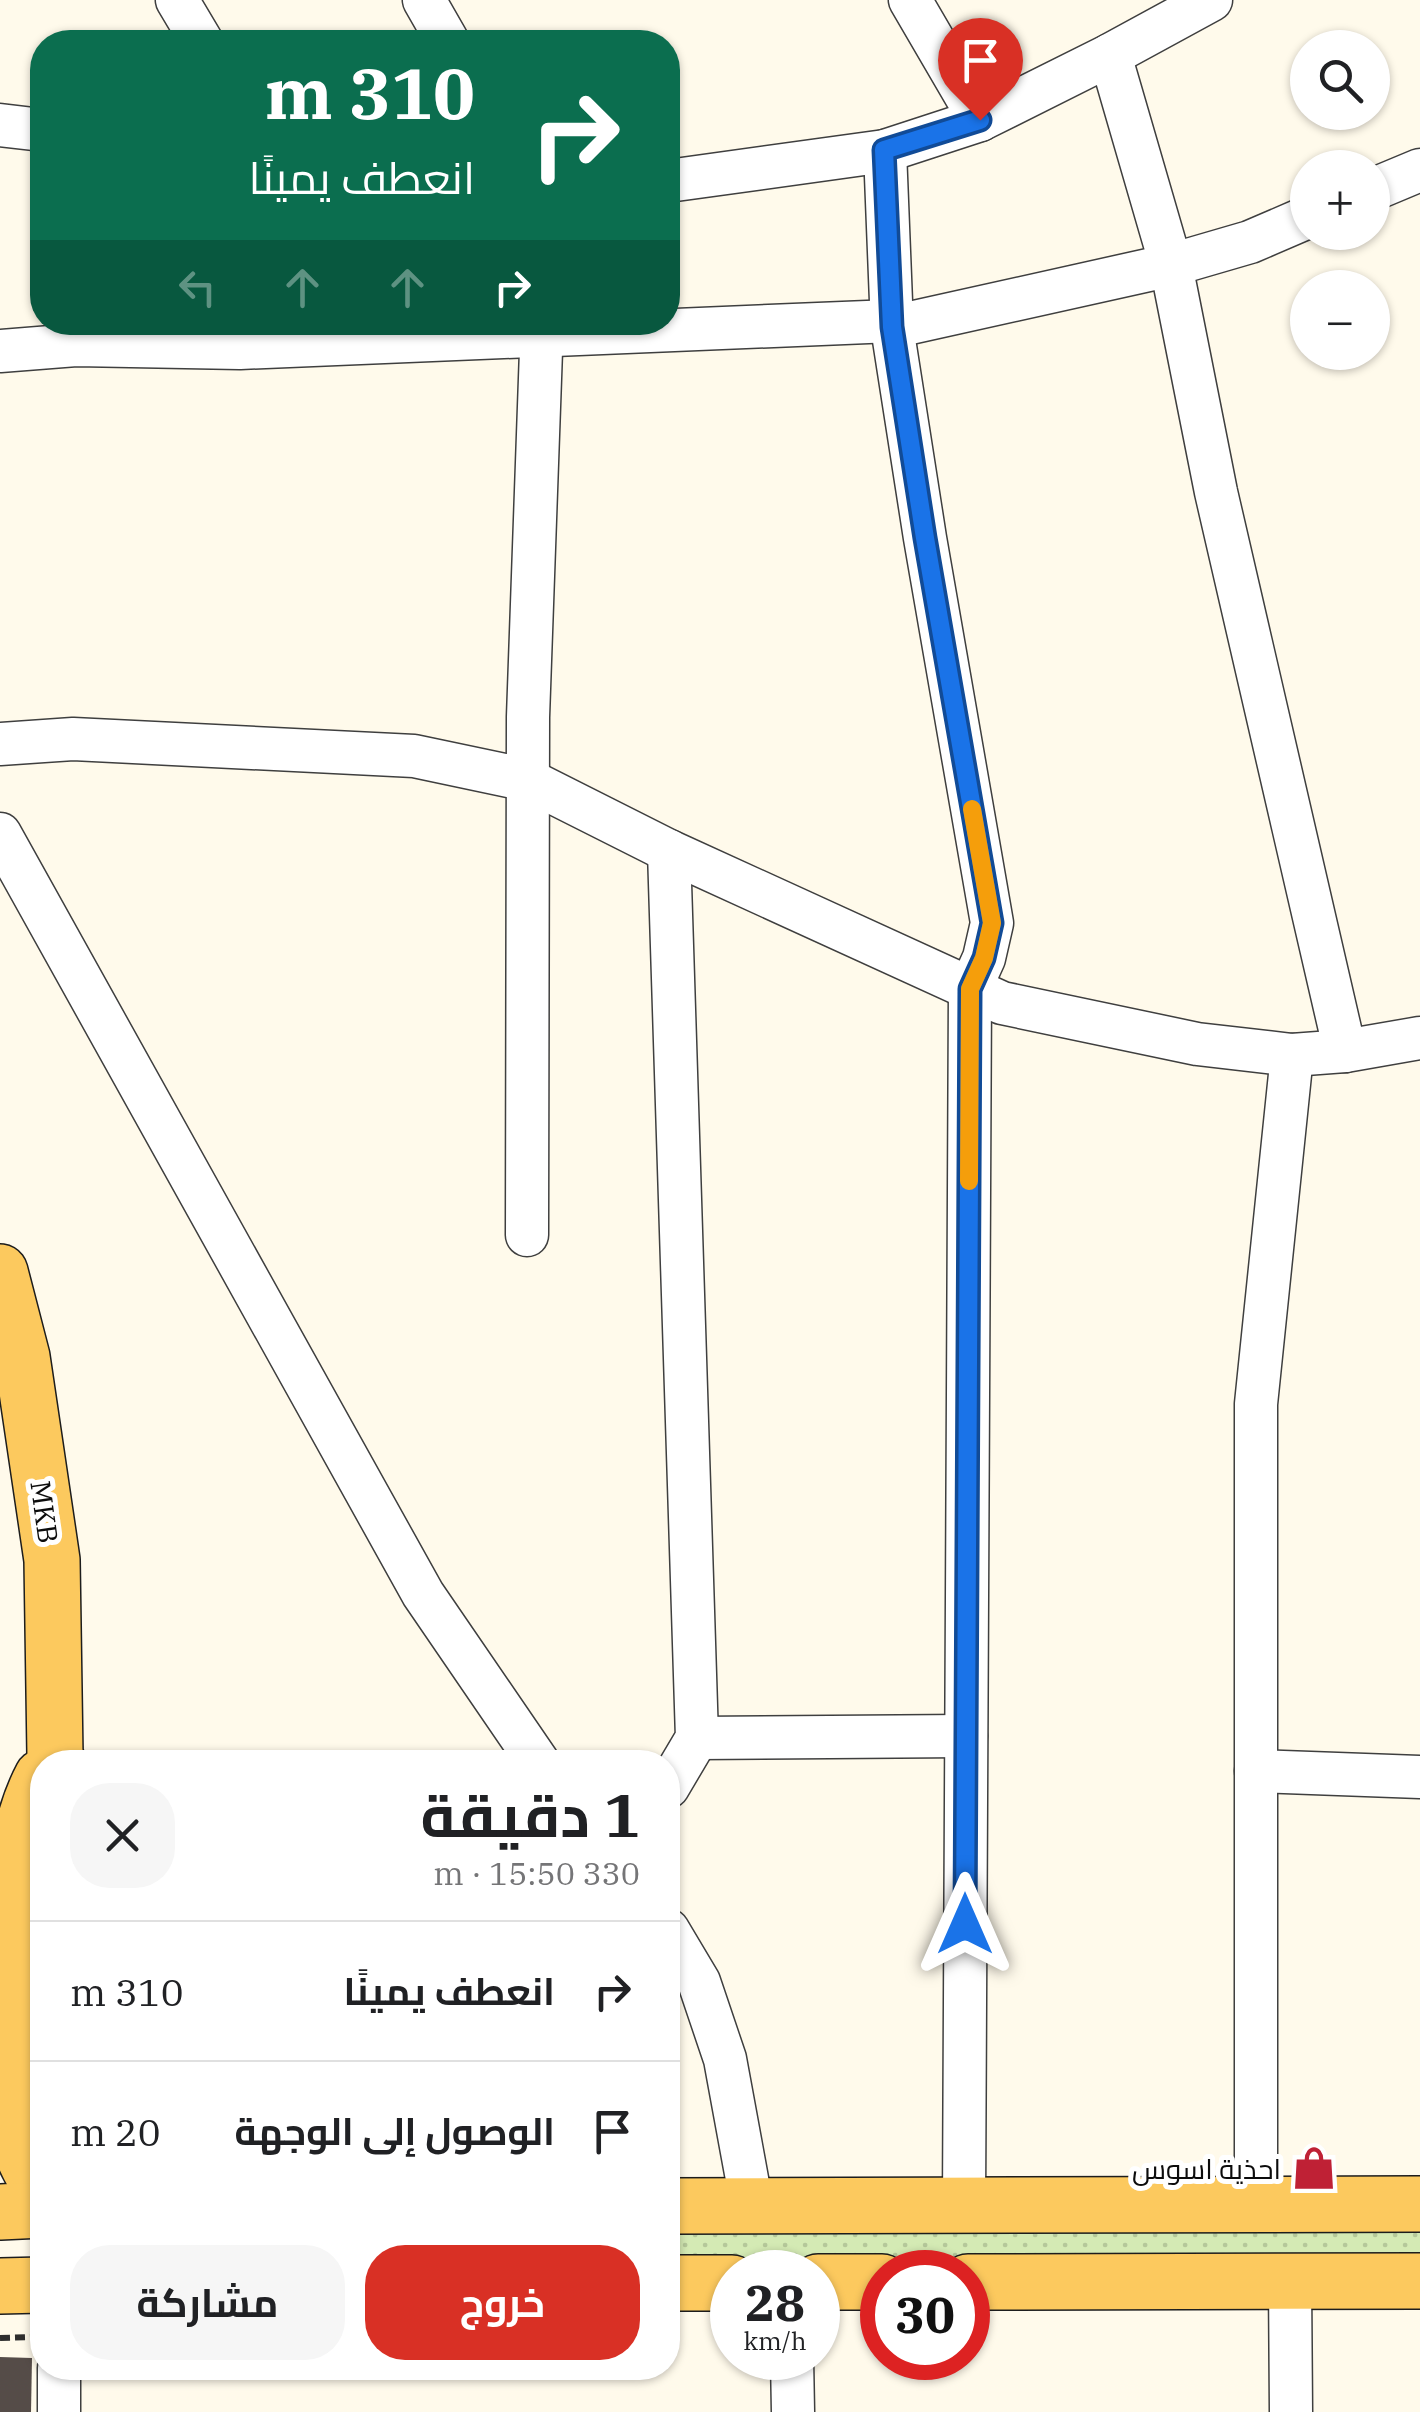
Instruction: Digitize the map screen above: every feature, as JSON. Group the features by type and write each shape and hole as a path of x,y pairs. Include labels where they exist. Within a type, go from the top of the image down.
{"main road":[{"name":"MKB","path":"0,1272 11,1357 52,1560 52,1750"},
{"path":"30,1806 7,1905 4,2068 11,2121 30,2169"},
{"path":"680,2206 1420,2204"},
{"path":"0,2212 30,2211"},
{"path":"990,2282 1420,2281"},
{"path":"680,2283 710,2283"},
{"path":"0,2286 30,2285"}],"street":[{"path":"178,0 195,30"},
{"path":"424,0 441,30"},
{"path":"910,0 980,120"},
{"path":"680,179 884,150 980,120 1110,56 1191,5"},
{"path":"1110,56 1171,264 1220,511 1345,1051"},
{"path":"0,125 30,129"},
{"path":"884,150 892,324 992,923 984,958 970,989 964,2206"},
{"path":"1390,182 1420,170"},
{"path":"680,328 892,324 1171,264 1250,242 1290,225"},
{"path":"0,351 76,345 240,348 457,335"},
{"path":"528,1235 528,698 541,335"},
{"path":"0,744 73,739 414,756 528,780 669,851 1002,1003 1196,1044 1292,1055 1345,1051 1420,1038"},
{"path":"0,834 422,1594 530,1750"},
{"path":"669,851 696,1738 680,1766"},
{"path":"1256,2205 1256,1404 1292,1055"},
{"path":"696,1738 966,1736"},
{"path":"1256,1771 1420,1777"},
{"path":"680,1951 698,1982 725,2059 752,2206"},
{"path":"1290,2281 1292,2412"},
{"path":"59,2412 60,2380"},
{"path":"793,2380 794,2412"}],"path":[{"path":"0,2338 30,2337"}],"green space":[{"path":"1420,2225 1420,2255 990,2257 990,2250 860,2250 860,2258 840,2258 840,2250 710,2250 710,2260 680,2261 680,2229"}],"building":[{"path":"0,2357 30,2358 31,2412 0,2412"}],"slow traffic":[{"path":"969,1181 970,989 984,958 992,923 972,809"}],"place":[{"name":"احذية اسوس","path":"1314,2168"}],"route":[{"path":"965,1924 970,989 984,958 992,923 892,327 884,150 980,120"}]}
